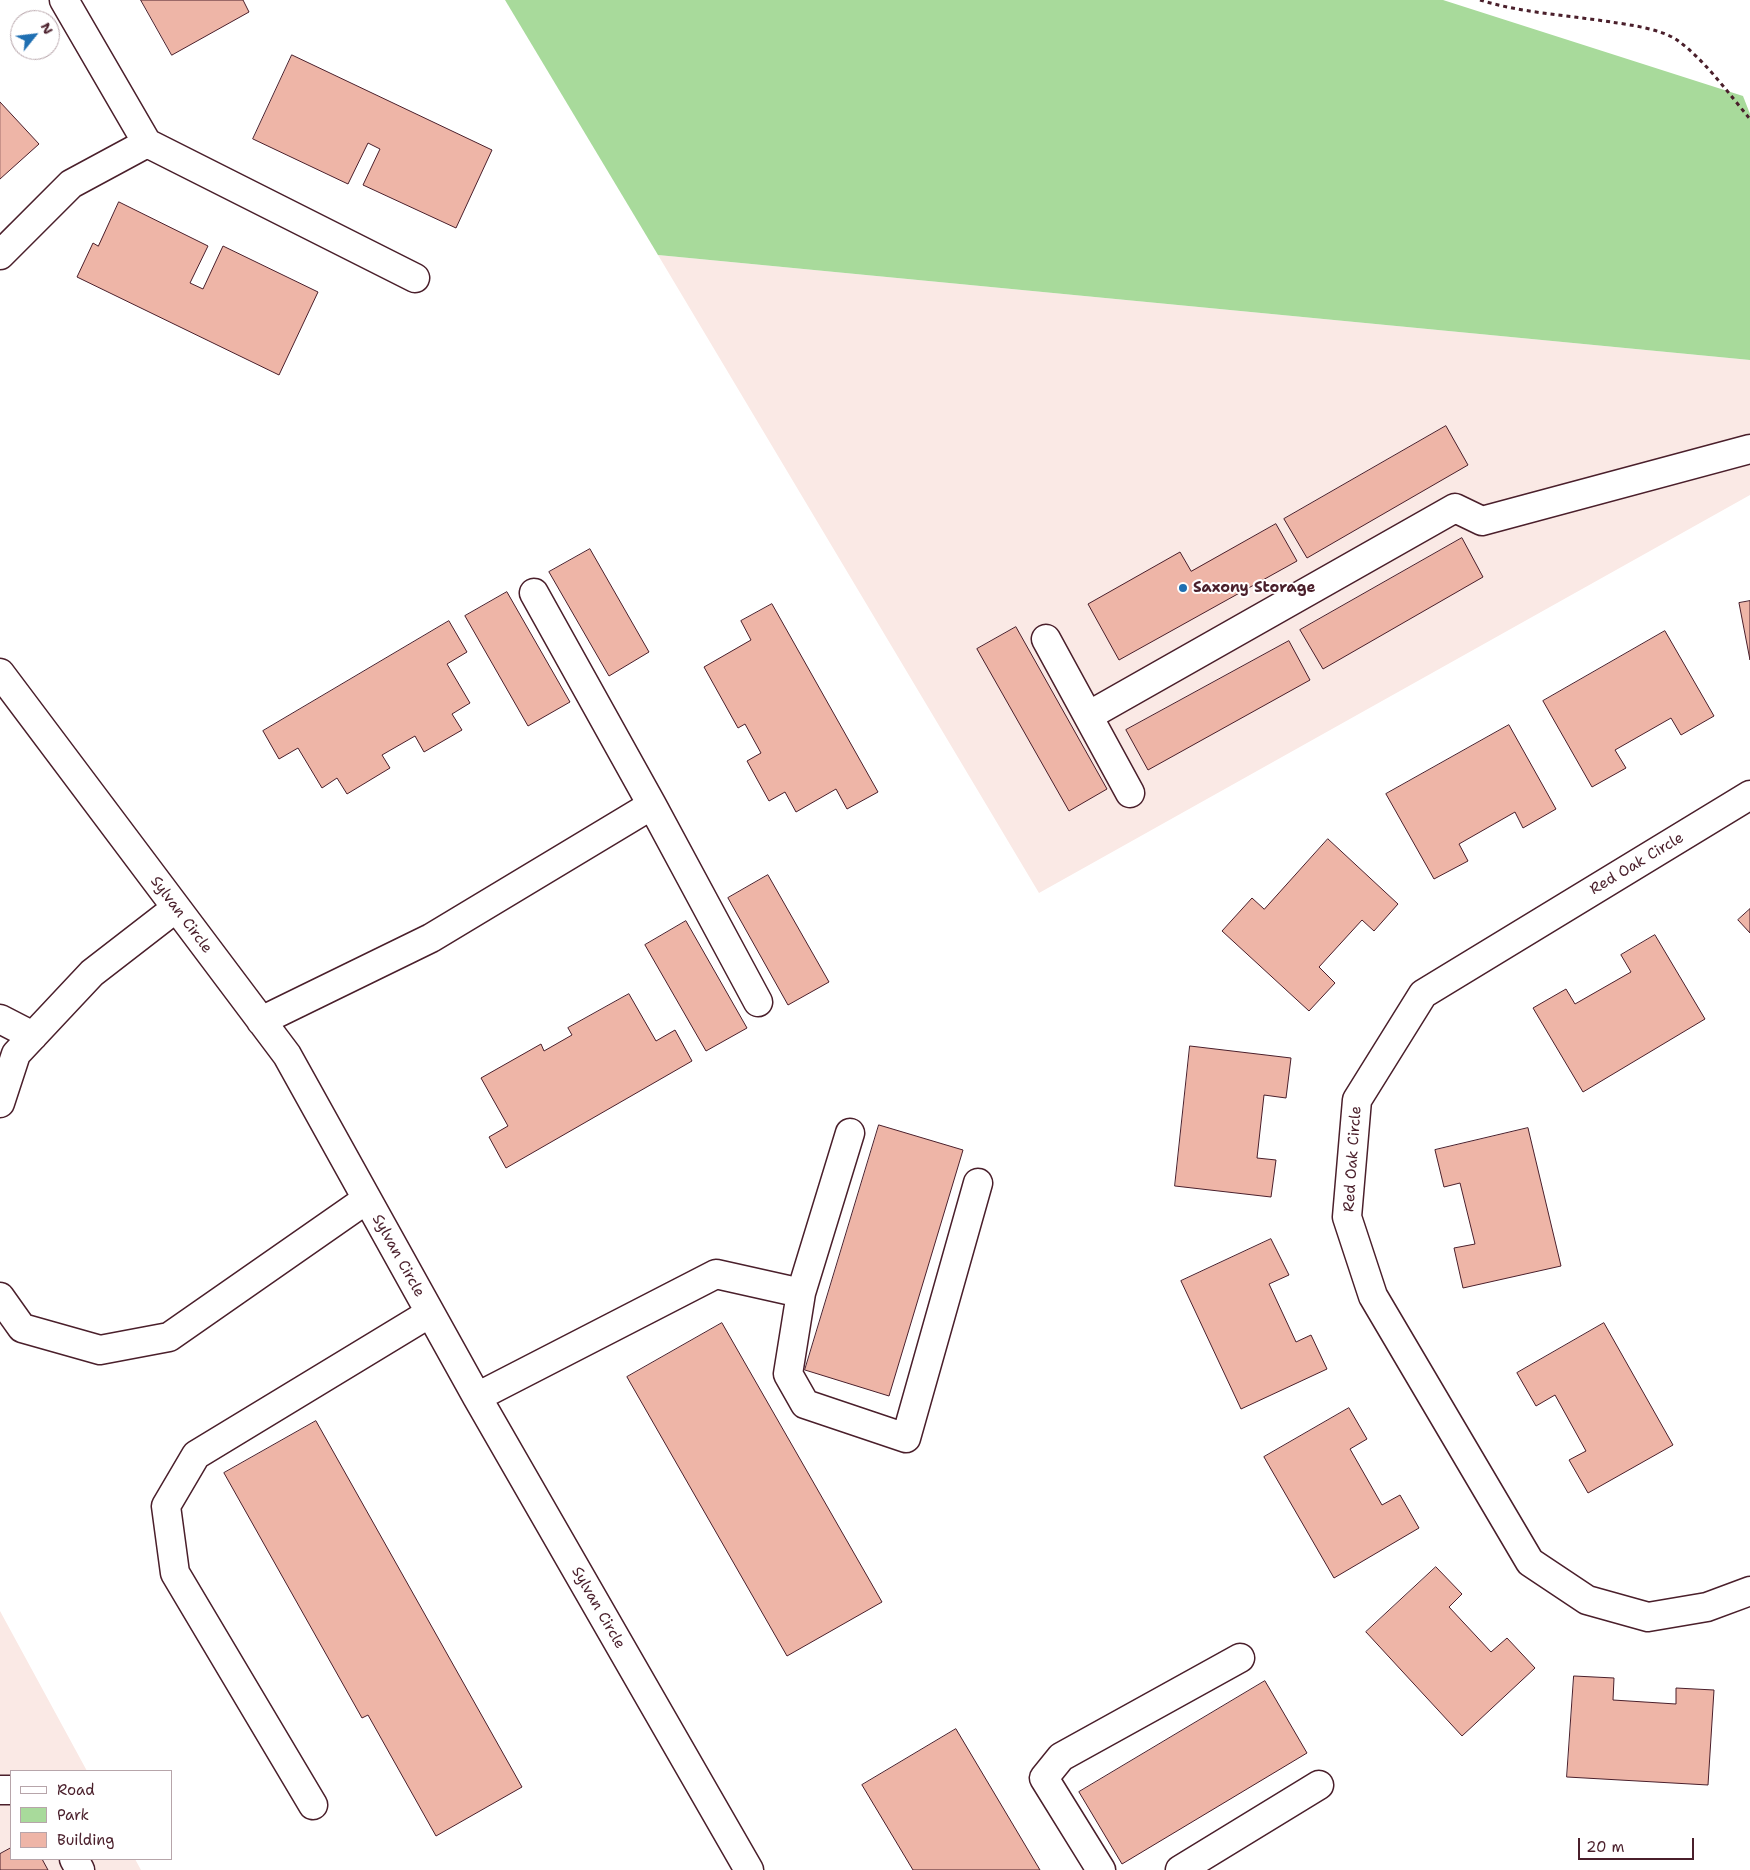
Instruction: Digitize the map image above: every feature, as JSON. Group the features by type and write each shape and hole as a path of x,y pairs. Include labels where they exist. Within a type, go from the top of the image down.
{"street":[{"path":"64,0 147,143 415,278"},
{"path":"0,255 71,184 147,143"},
{"path":"1088,716 1455,508 1482,521 1750,449"},
{"path":"534,593 652,804 758,1002"},
{"path":"1046,639 1130,793"},
{"name":"Sylvan Circle","path":"0,673 286,1056 477,1397 749,1870"},
{"name":"Red Oak Circle","path":"1750,795 1423,994 1356,1100 1347,1217 1372,1296 1530,1562 1588,1600 1648,1617 1707,1607 1750,1591"},
{"path":"261,1022 431,938 652,804"},
{"path":"0,1103 16,1054 92,973 176,908"},
{"path":"0,1019 33,1036"},
{"path":"850,1133 801,1293 788,1374 805,1404 906,1438 978,1183"},
{"path":"0,1297 22,1328 100,1350 169,1336 367,1199"},
{"path":"477,1397 716,1274 801,1293"},
{"path":"312,1805 175,1573 166,1506 196,1455 430,1313"},
{"path":"1101,1870 1044,1778 1061,1757 1240,1658"},
{"path":"1180,1870 1319,1785"}],"path":[{"path":"1480,0 1504,7 1630,25 1676,39 1696,57 1750,119"}],"shaded area":[{"path":"658,255 1750,360 1750,495 1039,893"},
{"path":"0,1611 86,1770 10,1770 10,1860 136,1860 141,1870 0,1870"}],"green space":[{"path":"505,0 1443,0 1743,96 1750,114 1750,360 658,255"}],"building":[{"path":"141,0 243,0 249,12 172,55"},
{"path":"292,55 492,150 456,228 363,185 380,149 368,143 348,184 253,139"},
{"path":"0,102 39,144 0,179"},
{"path":"119,202 208,246 190,283 203,289 223,246 318,292 279,375 77,277 93,243 98,246"},
{"name":"Saxony Storage","path":"1446,426 1468,465 1307,558 1284,519"},
{"name":"Saxony Storage","path":"1276,524 1297,561 1119,660 1088,604 1180,552 1191,571"},
{"name":"Saxony Storage","path":"1462,538 1483,577 1323,669 1300,630"},
{"path":"590,549 649,652 609,676 549,572"},
{"path":"507,592 570,702 528,726 465,616"},
{"path":"1750,601 1750,660 1739,603"},
{"path":"772,604 878,792 847,809 836,789 796,812 785,792 769,801 747,761 761,753 745,724 738,728 704,667 751,640 741,621"},
{"path":"449,621 467,652 447,664 470,703 452,714 462,730 424,752 415,736 382,755 390,768 347,794 337,778 322,788 298,748 279,759 263,731"},
{"path":"1016,627 1107,789 1069,811 977,649"},
{"path":"1665,631 1714,716 1681,735 1671,718 1615,750 1626,768 1592,787 1543,701"},
{"name":"Saxony Storage","path":"1289,641 1310,680 1148,770 1126,730"},
{"path":"1509,725 1556,809 1523,828 1515,812 1459,844 1468,861 1434,879 1386,794"},
{"path":"1328,839 1398,904 1374,931 1362,920 1319,967 1335,983 1309,1011 1222,931 1252,898 1264,909"},
{"path":"768,875 829,982 788,1005 728,898"},
{"path":"1750,909 1750,933 1738,920"},
{"path":"686,921 747,1028 706,1051 645,945"},
{"path":"1655,935 1705,1019 1583,1092 1533,1008 1566,989 1575,1004 1631,972 1621,955"},
{"path":"629,994 656,1041 675,1030 692,1061 506,1168 489,1137 508,1126 481,1078 541,1044 544,1051 572,1035 568,1028"},
{"path":"1190,1046 1291,1058 1286,1098 1264,1095 1257,1158 1276,1160 1271,1197 1175,1186"},
{"path":"879,1125 963,1150 889,1396 805,1370"},
{"path":"1528,1128 1561,1266 1463,1288 1454,1248 1475,1244 1460,1183 1444,1187 1435,1150"},
{"path":"1271,1239 1289,1275 1269,1284 1296,1342 1311,1335 1327,1369 1241,1409 1181,1281"},
{"path":"722,1323 882,1602 787,1656 627,1377"},
{"path":"1604,1323 1673,1445 1588,1493 1569,1460 1586,1451 1555,1395 1536,1406 1517,1373"},
{"path":"1349,1408 1367,1439 1350,1449 1382,1505 1400,1495 1419,1528 1334,1578 1264,1457"},
{"path":"316,1421 522,1787 436,1836 368,1715 362,1718 224,1473"},
{"path":"1436,1567 1462,1594 1449,1607 1491,1652 1507,1638 1535,1668 1462,1736 1366,1632"},
{"path":"1574,1676 1614,1678 1613,1700 1676,1704 1676,1688 1714,1690 1708,1785 1567,1777"},
{"path":"1265,1681 1307,1753 1122,1864 1079,1792"},
{"path":"956,1729 1040,1870 913,1870 862,1785"},
{"path":"10,1849 10,1860 43,1860 48,1870 0,1870 0,1854"}],"place":[{"name":"Saxony Storage","path":"1183,588"}]}
